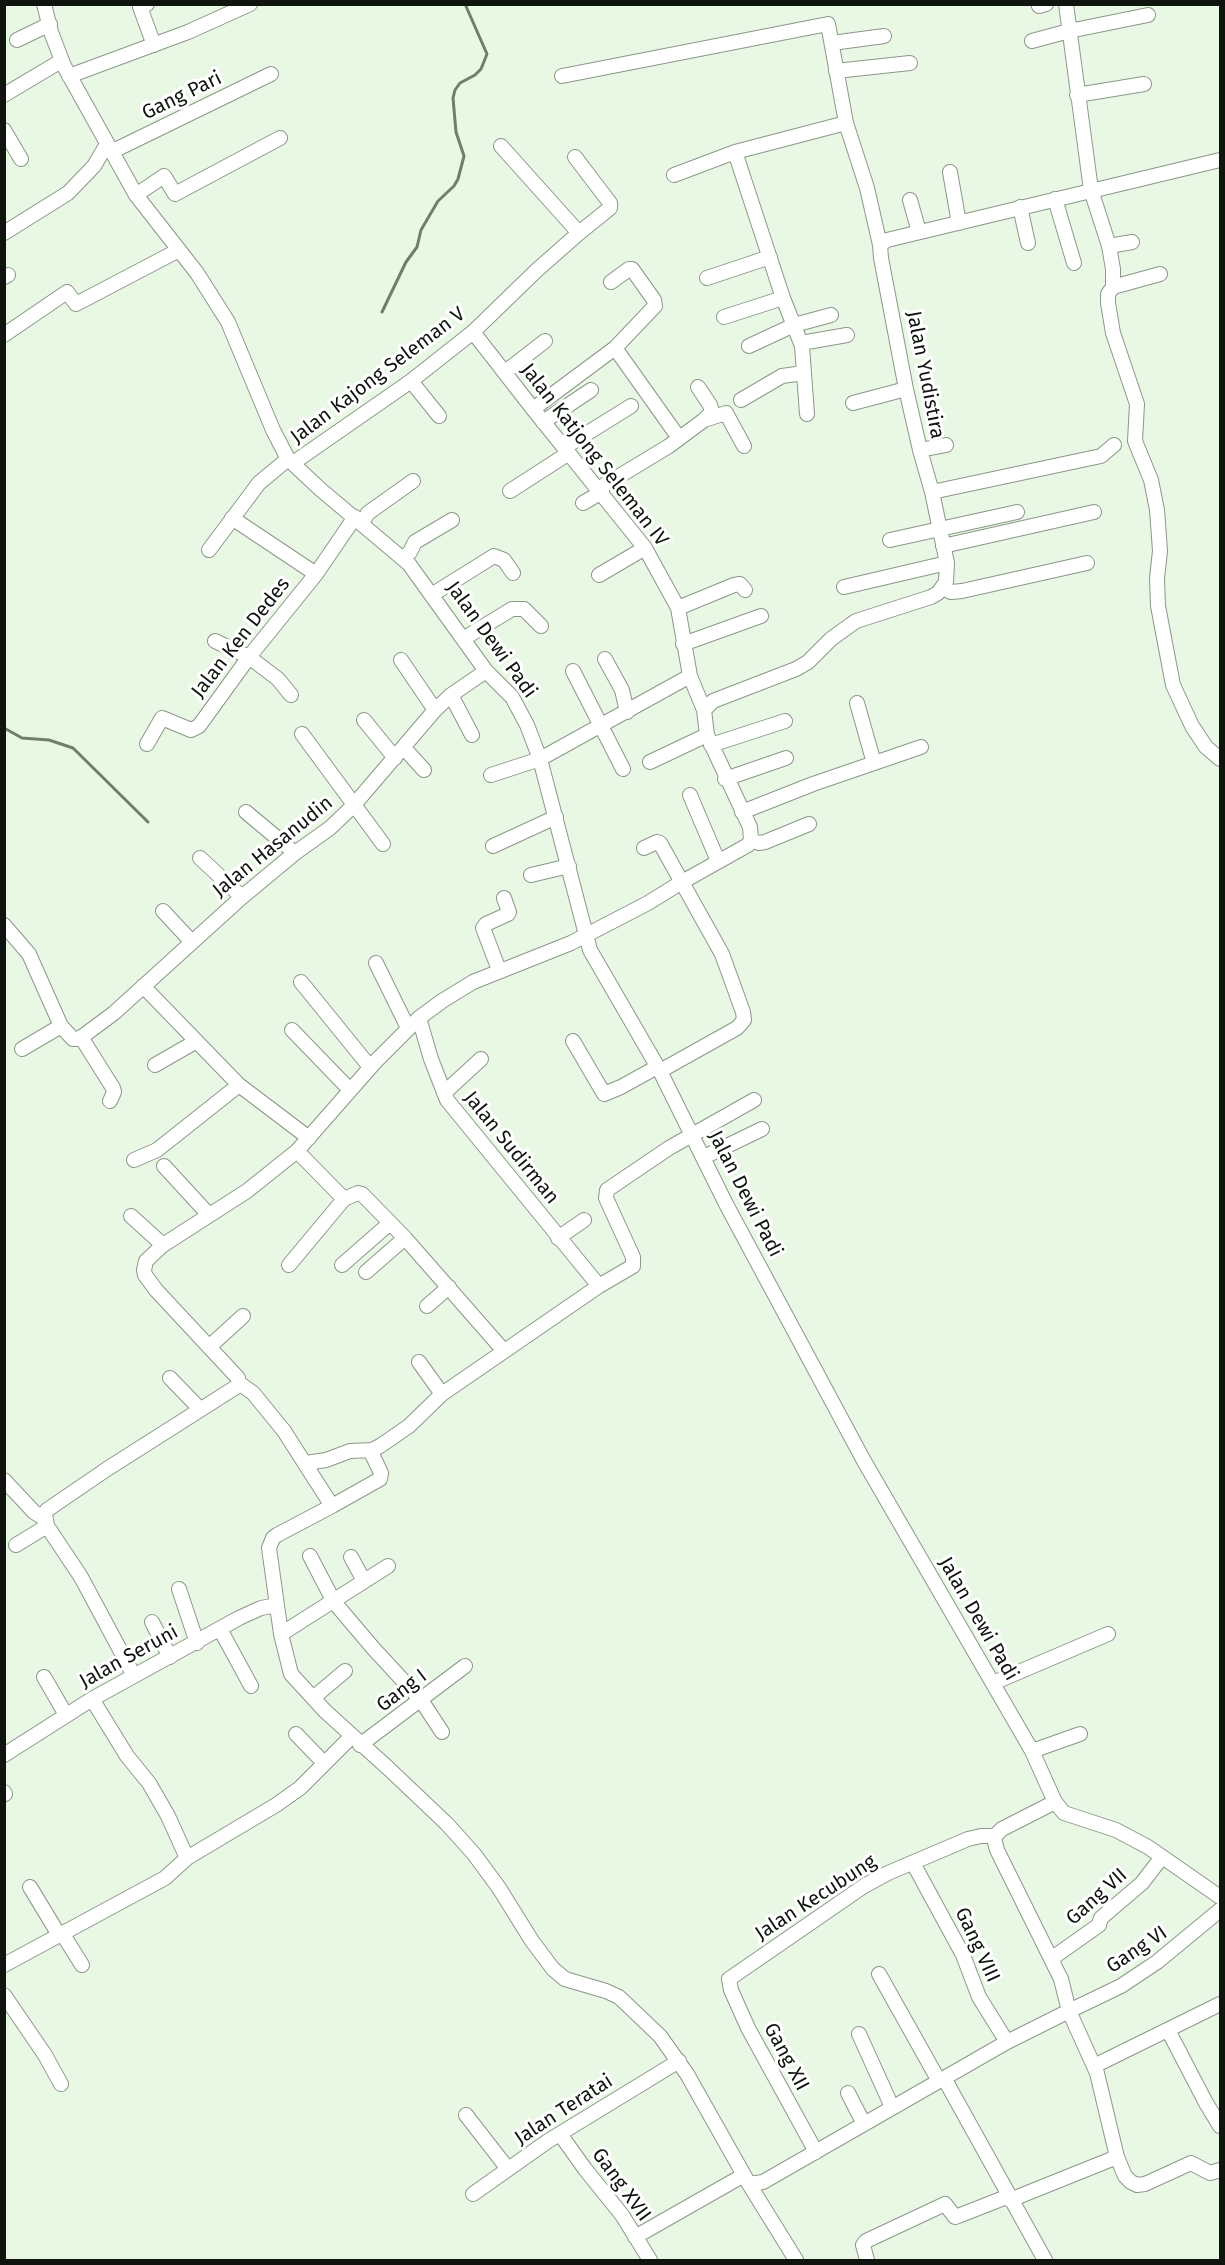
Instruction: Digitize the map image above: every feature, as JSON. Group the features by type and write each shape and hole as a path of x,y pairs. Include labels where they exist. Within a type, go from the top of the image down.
{"street":[{"path":"44,4 61,61 69,76 136,195 202,281 228,322 273,430 291,461"},
{"path":"147,4 140,7 154,45"},
{"path":"69,76 154,45 250,4"},
{"path":"1066,4 1091,190 1109,246 1113,287"},
{"path":"1032,41 1148,15"},
{"path":"561,76 825,23 830,27 832,43 884,36"},
{"path":"18,40 50,24"},
{"name":"Jalan Yudistira","path":"832,43 846,123 867,188 880,245 906,389 947,563 948,576 943,588"},
{"path":"4,95 61,61"},
{"path":"836,71 910,63"},
{"name":"Gang Pari","path":"109,148 271,74"},
{"path":"1077,95 1144,84"},
{"path":"674,175 735,152 846,123"},
{"path":"4,130 21,159"},
{"path":"136,195 164,176 175,194 280,138"},
{"path":"501,146 579,232"},
{"path":"4,233 68,193 109,148"},
{"path":"735,152 783,298 801,343 807,414"},
{"name":"Jalan Kajong Seleman V","path":"209,550 259,483 411,381 473,332 537,270 611,206 575,157"},
{"path":"880,245 887,240 919,232 1221,160"},
{"path":"950,172 959,223"},
{"path":"1055,199 1074,263"},
{"path":"910,200 919,232"},
{"path":"1020,207 1028,243"},
{"path":"1109,246 1132,242"},
{"path":"4,335 67,292 76,304 179,250"},
{"path":"707,278 770,257"},
{"path":"533,410 615,348 656,303 632,269 611,282"},
{"path":"1160,274 1113,287 1108,294 1108,303 1113,333 1137,404 1135,441 1151,480 1157,510 1160,551 1157,578 1158,606 1173,685 1192,726 1206,747 1221,759"},
{"path":"724,317 783,298"},
{"path":"749,346 794,325 831,315"},
{"name":"Jalan Katjong Seleman IV","path":"473,332 645,548 678,608 690,676 704,710 709,740 725,779 750,827 751,840"},
{"path":"801,343 847,335"},
{"path":"505,372 545,341"},
{"path":"615,348 679,438"},
{"path":"741,400 782,376 804,373"},
{"path":"411,381 439,416"},
{"path":"583,503 660,452 712,412 698,387"},
{"path":"853,402 906,389"},
{"path":"543,422 591,390"},
{"path":"510,491 631,406"},
{"path":"704,420 726,413 744,446"},
{"path":"920,450 946,444"},
{"path":"932,492 1101,456 1113,445"},
{"name":"Jalan Dewi Padi","path":"291,461 403,558 433,594 486,671 512,697 527,724 540,759 590,950 659,1069 726,1204 864,1461 1032,1751 1055,1802"},
{"name":"Jalan Ken Dedes","path":"147,744 162,718 191,730 199,726 249,657 358,520 413,481"},
{"path":"890,540 1017,512"},
{"path":"943,546 1094,512"},
{"path":"232,518 316,574"},
{"path":"403,558 410,552 415,542 452,520"},
{"path":"600,575 645,548"},
{"path":"433,594 494,556 504,560 513,573"},
{"path":"844,587 947,563"},
{"path":"704,710 713,701 796,669 808,662 831,639 856,621 922,600 938,593 943,588 951,592 962,591 1087,563"},
{"path":"678,608 734,585 740,584 745,590"},
{"path":"463,639 512,609 524,609 541,626"},
{"path":"683,645 761,616"},
{"path":"216,640 249,657 278,679 291,695"},
{"path":"605,659 621,690 627,712"},
{"path":"401,660 435,710"},
{"name":"Jalan Hasanudin","path":"77,1038 114,1013 242,897 330,828 353,806 435,710 451,695 486,671"},
{"path":"573,671 623,769"},
{"path":"491,775 540,759 690,676"},
{"path":"451,695 472,735"},
{"path":"857,704 874,763"},
{"path":"364,720 400,753 424,770"},
{"path":"650,762 709,740 784,721"},
{"path":"302,734 383,844"},
{"path":"742,812 813,784 921,747"},
{"path":"725,779 786,758"},
{"path":"690,795 718,861"},
{"path":"246,812 295,854"},
{"path":"493,846 556,817"},
{"path":"332,1506 284,1431 253,1394 239,1383 238,1378 146,1275 144,1270 146,1261 163,1245 247,1191 297,1151 370,1067 414,1023 473,982 547,953 648,903 748,845 751,840 759,843 765,842 809,824"},
{"path":"573,1041 604,1094 621,1088 737,1028 744,1020 744,1012 722,954 660,843 657,842 644,848"},
{"path":"200,858 242,897"},
{"path":"531,875 569,866"},
{"path":"499,970 483,926 508,915 504,898"},
{"path":"164,911 191,941"},
{"path":"4,925 29,954 61,1026 77,1038 113,1088 114,1092 110,1101"},
{"name":"Jalan Sudirman","path":"376,963 414,1023 444,1093 558,1238 599,1286"},
{"path":"301,982 370,1067"},
{"path":"143,986 239,1085 309,1138"},
{"path":"22,1049 61,1026"},
{"path":"292,1029 350,1090"},
{"path":"155,1065 195,1042"},
{"path":"444,1093 481,1059"},
{"path":"134,1160 157,1150 239,1085"},
{"path":"306,1463 326,1460 350,1450 370,1450 409,1426 442,1394 599,1286 633,1266 634,1262 606,1198 608,1190 669,1148 754,1100"},
{"path":"704,1158 762,1129"},
{"path":"297,1151 344,1199"},
{"path":"164,1166 210,1215"},
{"path":"290,1265 344,1199 358,1193 362,1194 405,1238 504,1351"},
{"path":"131,1216 163,1245"},
{"path":"558,1238 584,1221"},
{"path":"342,1265 390,1222"},
{"path":"366,1272 405,1238"},
{"path":"427,1306 449,1287"},
{"path":"209,1347 243,1316"},
{"path":"419,1362 442,1394"},
{"path":"170,1378 200,1409"},
{"path":"16,1545 46,1522 47,1510 239,1383"},
{"path":"370,1450 381,1473 380,1479 273,1538 269,1548 282,1634 291,1674 356,1741 447,1824 474,1854 553,1969 565,1979 619,1997 660,2036 679,2061 796,2260"},
{"path":"6,1485 46,1522 81,1577 134,1677"},
{"path":"310,1556 334,1602 421,1700 442,1732"},
{"path":"351,1557 364,1581"},
{"path":"282,1634 388,1566"},
{"path":"179,1589 197,1642"},
{"name":"Jalan Seruni","path":"4,1755 92,1699 261,1608 277,1605"},
{"path":"152,1622 170,1657"},
{"path":"220,1629 252,1686"},
{"path":"993,1683 1108,1634"},
{"name":"Gang I","path":"4,1965 165,1878 187,1858 276,1805 300,1788 324,1763 421,1700 465,1666"},
{"path":"312,1698 345,1671"},
{"path":"44,1677 66,1715"},
{"path":"92,1699 127,1756 149,1783 168,1816 187,1858"},
{"path":"296,1734 324,1763"},
{"path":"1032,1751 1080,1734"},
{"path":"1219,2173 1210,2173 1191,2163 1145,2184 1137,2185 1125,2176 1117,2157 1094,2066 1069,2011 1061,1979 997,1850 995,1836 1002,1829 1055,1802 1065,1813 1116,1830 1162,1857 1221,1897"},
{"name":"Jalan Kecubung","path":"729,1979 864,1886 888,1873 968,1839 995,1836"},
{"name":"Gang VII","path":"1051,1959 1099,1925 1101,1918 1142,1882 1162,1857"},
{"name":"Gang VIII","path":"913,1863 963,1955 979,1997 1007,2042"},
{"path":"30,1887 82,1965"},
{"name":"Gang VI","path":"635,2237 747,2180 763,2182 1007,2042 1120,1986 1157,1962 1221,1910"},
{"path":"879,1974 1045,2260"},
{"name":"Gang XII","path":"729,1979 731,1990 748,2028 816,2152"},
{"path":"4,1995 62,2084"},
{"path":"1094,2066 1221,2004"},
{"path":"1168,2030 1206,2103 1221,2126"},
{"path":"859,2034 892,2107"},
{"name":"Jalan Teratai","path":"473,2194 561,2134 679,2061"},
{"path":"848,2093 864,2124"},
{"path":"466,2115 508,2169"},
{"name":"Gang XVII","path":"561,2134 585,2169 608,2195 650,2260"},
{"path":"866,2260 863,2245 866,2241 935,2208 947,2204 953,2215 958,2216 1117,2157"}],"waterway":[{"path":"382,312 406,262 417,247 421,230 438,201 458,179 464,156 456,132 453,98 460,83 481,69 487,54 465,4"},
{"path":"4,728 22,738 49,740 73,748 148,822"}]}
